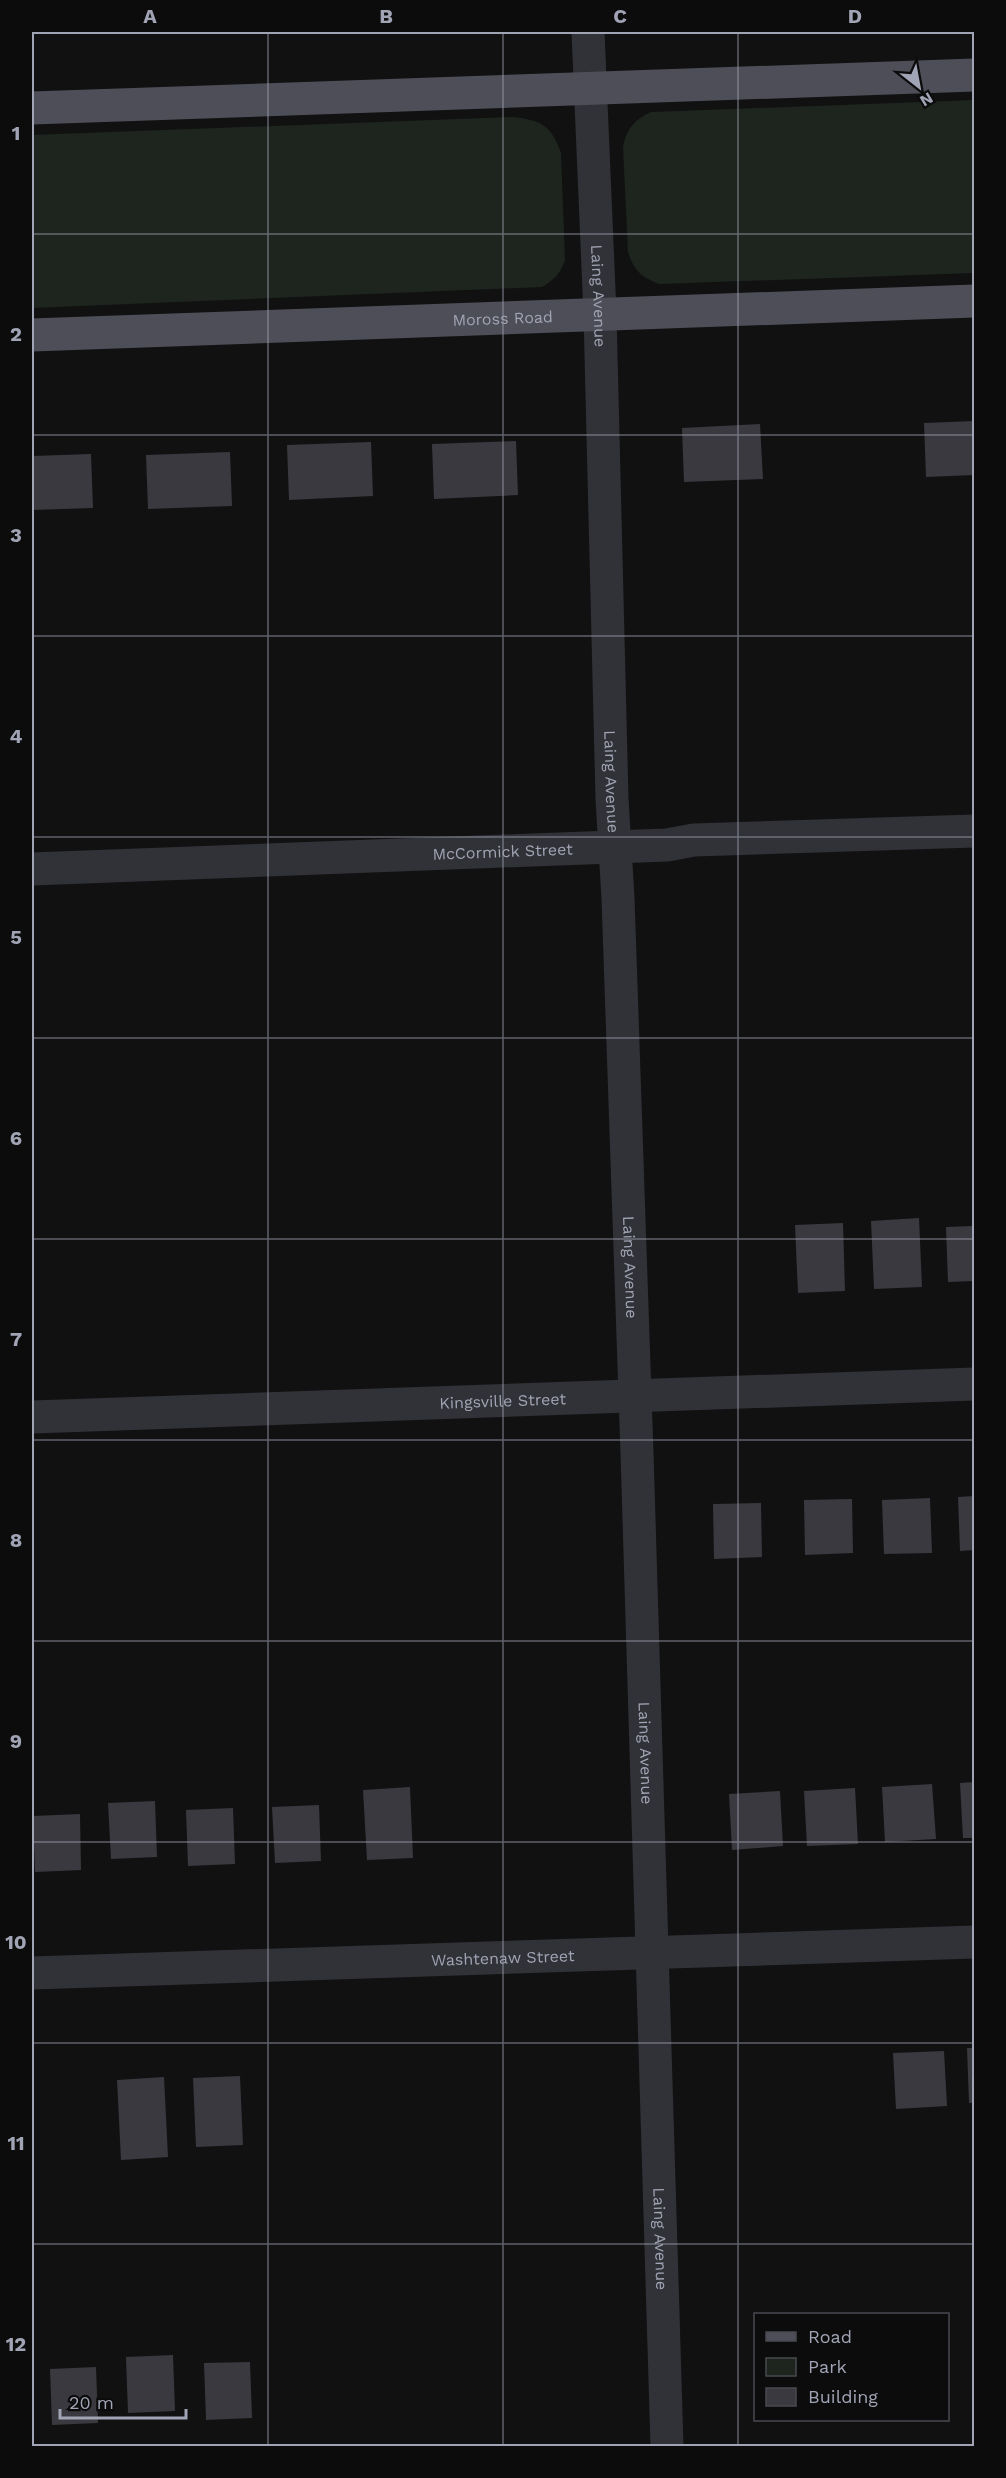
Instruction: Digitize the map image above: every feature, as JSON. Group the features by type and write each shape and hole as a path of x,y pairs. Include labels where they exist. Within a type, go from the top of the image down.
{"main road":[{"path":"32,108 975,75"},
{"name":"Moross Road","path":"32,335 975,301"}],"street":[{"name":"Laing Avenue","path":"588,32 600,314 601,425 635,1395 667,2446"},
{"name":"McCormick Street","path":"32,869 667,844 694,840 975,831"},
{"name":"Kingsville Street","path":"32,1417 975,1384"},
{"name":"Washtenaw Street","path":"32,1973 975,1942"}],"green space":[{"path":"974,100 974,273 660,284 640,273 630,259 623,147 632,125 651,112"},
{"path":"512,117 538,122 544,126 553,136 561,153 565,260 556,276 542,287 32,308 32,135"}],"building":[{"path":"974,421 974,475 926,477 924,423"},
{"path":"760,424 763,479 684,482 682,428"},
{"path":"516,441 518,495 434,499 432,444"},
{"path":"371,442 373,496 289,500 287,445"},
{"path":"230,452 232,506 148,509 146,455"},
{"path":"91,454 93,508 32,510 32,456"},
{"path":"919,1218 922,1287 874,1289 871,1221"},
{"path":"843,1223 845,1291 798,1293 795,1225"},
{"path":"974,1226 974,1281 948,1282 946,1227"},
{"path":"974,1496 974,1550 960,1551 958,1497"},
{"path":"930,1498 932,1553 884,1554 882,1500"},
{"path":"852,1499 853,1553 805,1555 804,1500"},
{"path":"761,1503 762,1557 714,1559 713,1504"},
{"path":"974,1782 974,1838 963,1838 960,1783"},
{"path":"932,1784 936,1839 885,1842 882,1787"},
{"path":"410,1787 413,1858 367,1860 363,1790"},
{"path":"855,1788 858,1844 807,1846 804,1791"},
{"path":"780,1791 783,1846 732,1850 729,1794"},
{"path":"155,1801 157,1857 111,1859 108,1803"},
{"path":"319,1805 321,1861 275,1863 272,1807"},
{"path":"233,1808 235,1864 188,1866 186,1810"},
{"path":"80,1814 81,1870 35,1872 33,1816"},
{"path":"967,2048 974,2048 974,2103 969,2103"},
{"path":"944,2051 947,2106 896,2109 893,2053"},
{"path":"240,2076 243,2145 196,2147 193,2078"},
{"path":"164,2077 168,2157 121,2160 117,2080"},
{"path":"173,2355 175,2411 128,2413 126,2357"},
{"path":"250,2362 252,2418 206,2420 204,2363"},
{"path":"96,2367 98,2423 52,2425 50,2369"}]}
